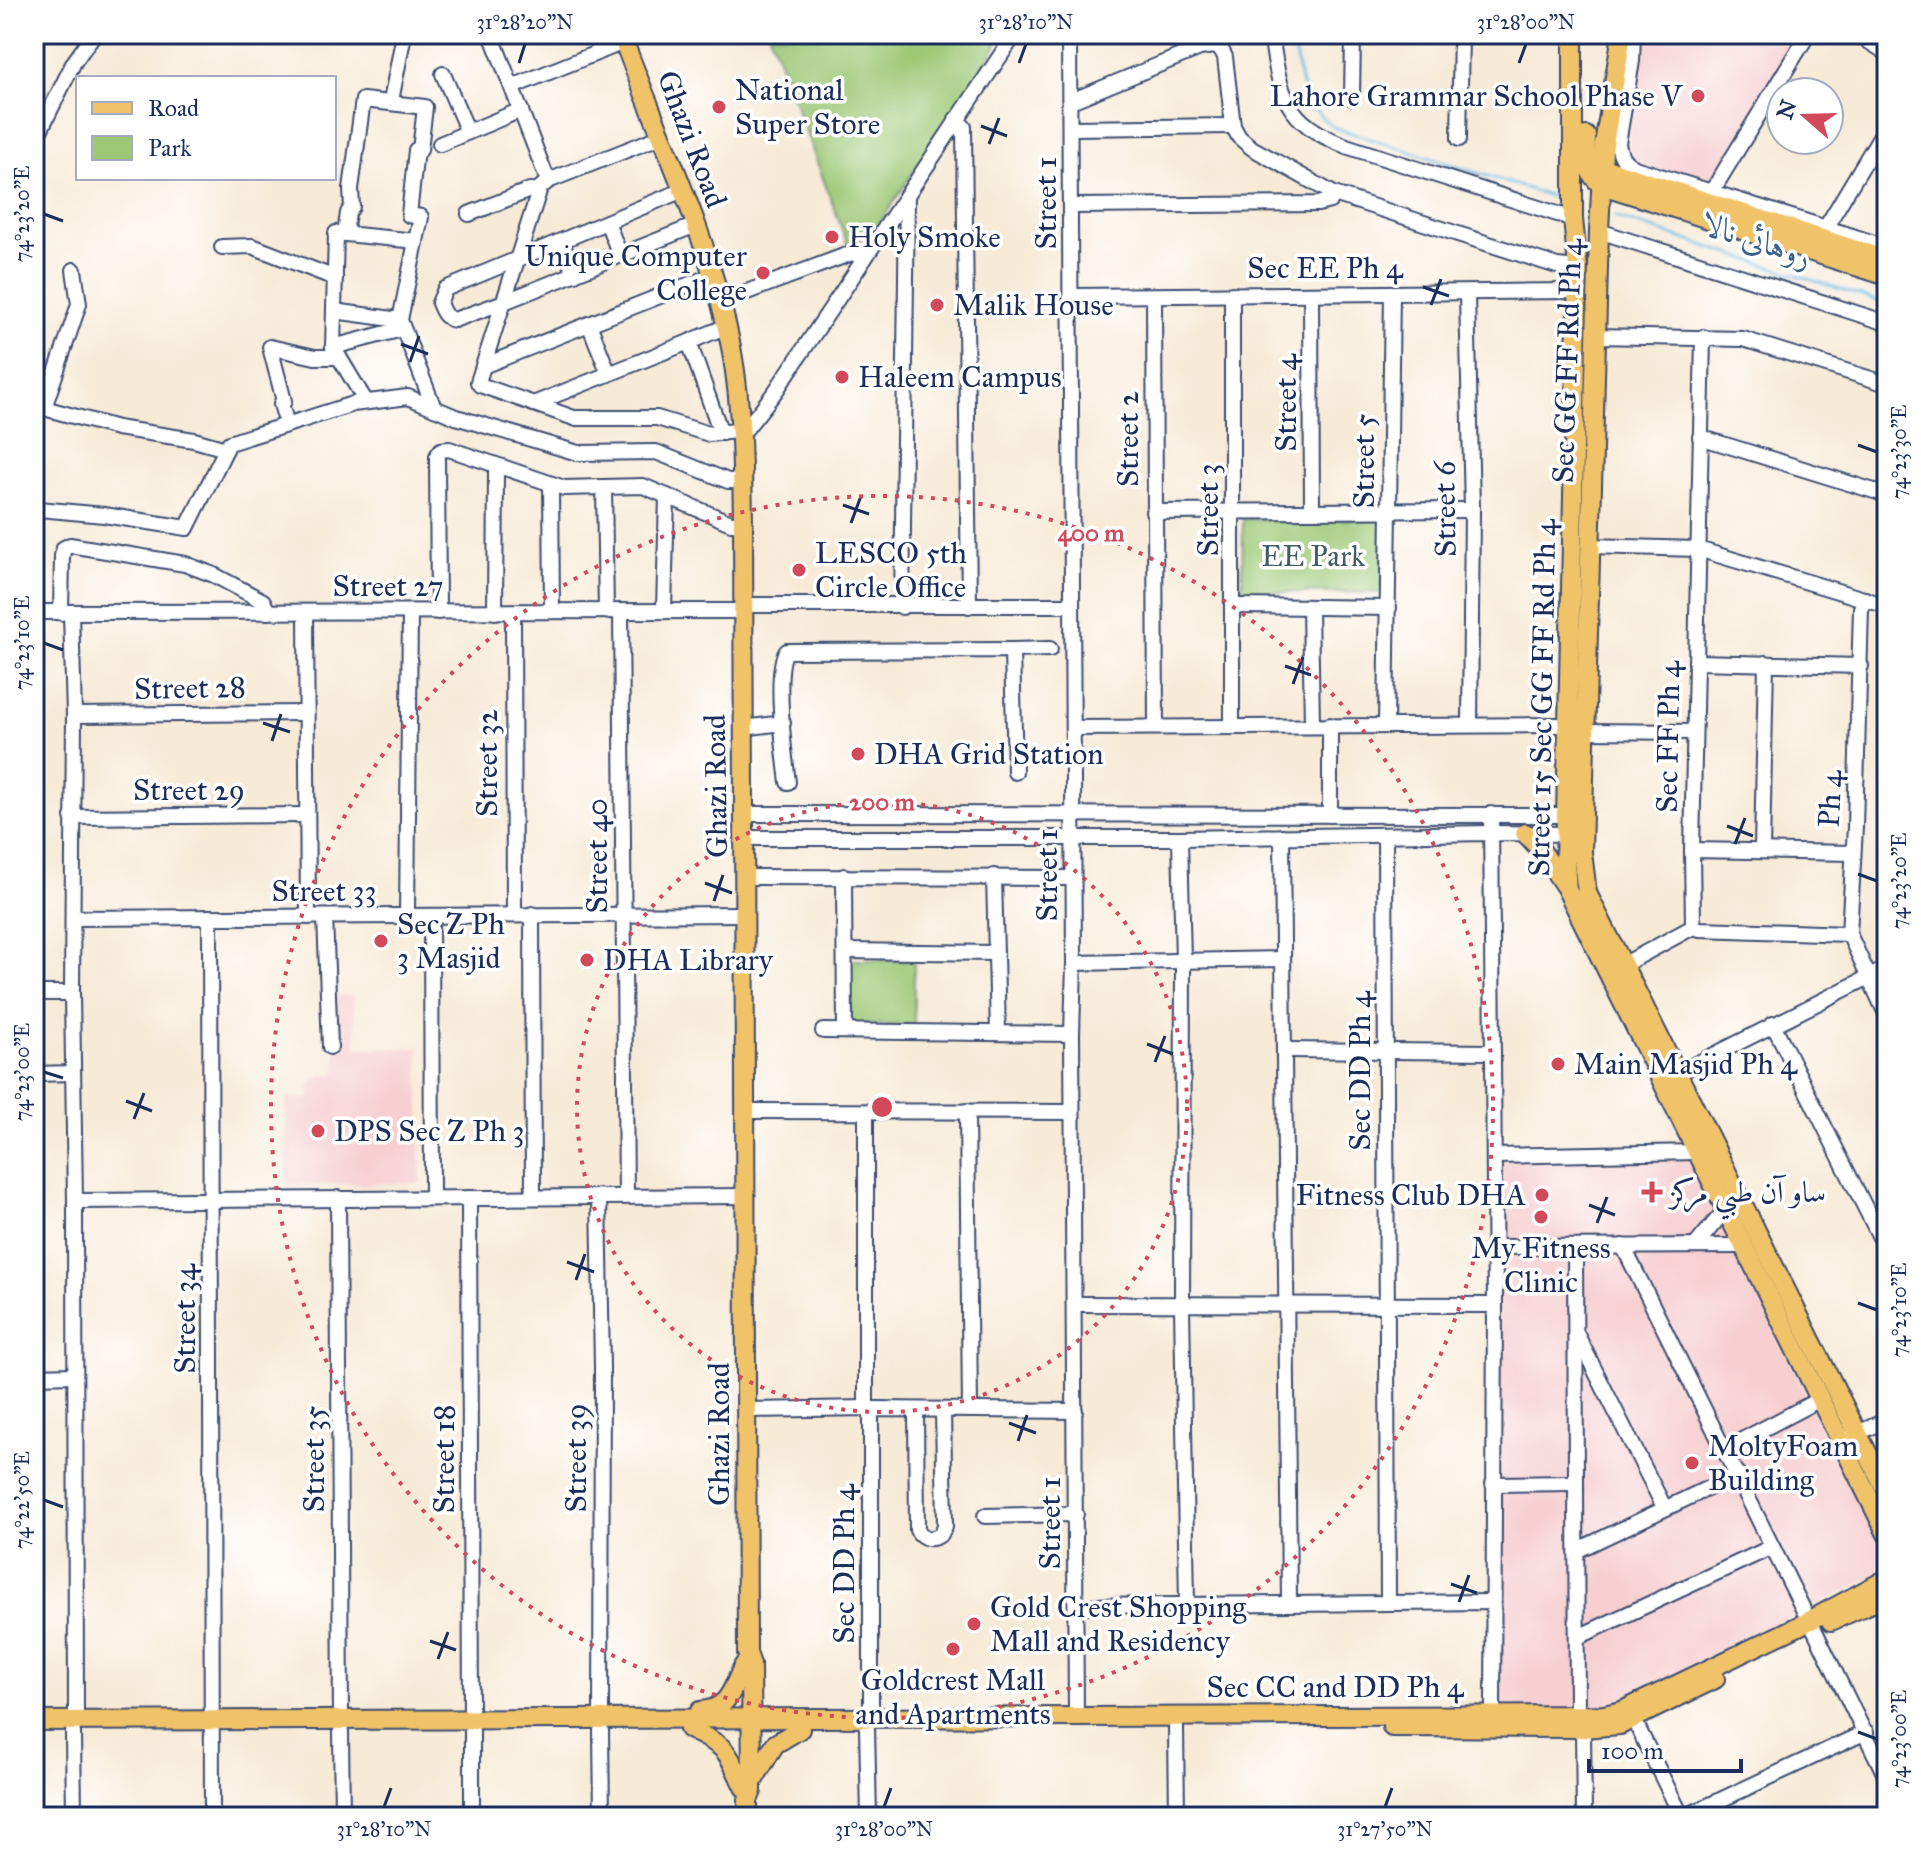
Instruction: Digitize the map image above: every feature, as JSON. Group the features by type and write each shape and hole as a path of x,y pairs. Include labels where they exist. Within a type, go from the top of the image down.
{"main road":[{"path":"1573,34 1574,79 1592,175"},
{"path":"1578,248 1583,228 1585,187 1592,175 1606,126 1622,34"},
{"name":"Ghazi Road","path":"622,38 683,190 713,275 727,326 737,385 730,433 742,481 743,523 748,1797"},
{"name":"Street 15 Sec GG FF Rd Ph 4","path":"1592,175 1573,219 1578,248 1577,728 1566,815 1567,890 1698,1152 1729,1203 1744,1246 1820,1399 1849,1437 1887,1534"},
{"path":"1592,175 1853,243 1887,260"},
{"path":"1592,175 1887,276"},
{"name":"Sec GG FF Rd Ph 4","path":"1592,175 1599,231 1590,546 1577,728 1584,881 1587,893 1678,1073 1729,1203 1849,1437 1887,1492"},
{"path":"1525,833 1541,850 1567,890"},
{"name":"Sec CC and DD Ph 4","path":"74,1726 796,1724 1076,1716 1493,1714 1620,1725 1812,1625 1887,1579"},
{"name":"Sec CC and DD Ph 4","path":"869,1722 1176,1726 1580,1721 1622,1711 1812,1625 1887,1596"},
{"path":"747,1664 765,1703 796,1724 775,1744 748,1797"},
{"path":"747,1664 723,1704 712,1710 691,1712 686,1724 721,1744 748,1797"},
{"path":"34,1721 74,1726"},
{"path":"34,1732 74,1726"}],"street":[{"path":"34,143 40,114 94,34"},
{"path":"391,101 404,34"},
{"path":"491,34 521,110 543,186 478,382 574,418 657,418 701,432 730,433 750,427 1015,34"},
{"name":"Street 1","path":"1069,34 1072,128 1072,1112 1076,1716"},
{"path":"1271,34 1284,94 1292,111 1325,138 1573,219"},
{"path":"1352,98 1353,34"},
{"path":"1459,139 1461,34"},
{"path":"1633,34 1628,90 1618,143 1619,154 1625,162 1711,193 1826,227 1853,243 1887,247"},
{"path":"1711,193 1808,34"},
{"path":"1857,34 1887,53"},
{"path":"512,87 622,38"},
{"path":"1071,101 1200,48 1212,40 1225,57 1233,126 1239,137 1252,148 1334,194 1557,266 1578,268"},
{"path":"443,74 468,132"},
{"path":"345,234 352,207 351,189 363,100 425,107 420,150 416,150 409,215 421,217 401,325 434,408"},
{"path":"440,144 521,110"},
{"path":"956,119 964,127 969,606"},
{"path":"1826,227 1887,125"},
{"path":"1072,128 1233,126"},
{"path":"469,214 662,136"},
{"path":"683,190 445,289 439,303 447,317 454,320 696,225"},
{"path":"902,607 907,193"},
{"path":"1071,206 1318,204 1330,201 1334,194"},
{"path":"607,222 620,255"},
{"path":"1599,231 1887,323"},
{"path":"366,402 336,352 336,233 416,241"},
{"path":"561,241 575,274"},
{"path":"222,247 252,246 335,278"},
{"path":"720,302 852,253 865,258"},
{"path":"74,270 79,304 44,408 117,428 194,440 226,449"},
{"path":"483,366 713,275"},
{"name":"Sec EE Ph 4","path":"1072,296 1578,291"},
{"name":"Street 5","path":"1386,725 1392,293"},
{"name":"Street 3","path":"1232,294 1232,726"},
{"name":"Street 6","path":"1467,294 1472,510 1470,724"},
{"name":"Street 4","path":"1311,295 1312,511"},
{"name":"Street 2","path":"1154,296 1156,726"},
{"path":"334,311 401,325"},
{"path":"589,324 609,374"},
{"path":"287,425 270,347 315,357 336,352 401,325"},
{"path":"533,404 727,326"},
{"path":"1596,336 1743,339 1887,384"},
{"name":"Sec FF Ph 4","path":"1693,927 1703,337"},
{"path":"689,342 730,433"},
{"path":"34,513 39,509 78,512 187,528 229,443 366,402 408,397 515,436 578,453 656,452 728,481 742,481"},
{"path":"1700,437 1887,495"},
{"path":"438,612 437,456 441,450 449,449 564,488 643,486 731,523 743,523"},
{"path":"495,612 498,467"},
{"path":"551,484 552,611"},
{"name":"Street 40","path":"604,487 614,611 623,917 626,1196"},
{"path":"664,611 667,496"},
{"path":"1153,512 1472,510"},
{"path":"74,1817 74,715 62,556 64,548 70,545 185,564 214,575 263,601 268,612"},
{"path":"1590,546 1698,549 1865,599 1886,602"},
{"name":"Ph 4","path":"1849,934 1861,608 1865,599"},
{"name":"Street 27","path":"34,612 410,613 1072,605"},
{"path":"1234,606 1389,608"},
{"path":"1310,607 1312,725"},
{"name":"Street 32","path":"513,612 514,914"},
{"path":"306,613 308,917"},
{"path":"407,916 410,613"},
{"path":"788,782 782,659 787,651 1050,649"},
{"path":"1012,650 1015,772"},
{"path":"1696,662 1861,666"},
{"path":"1762,850 1766,663"},
{"name":"Street 28","path":"74,715 306,713"},
{"path":"743,728 783,723"},
{"path":"1073,728 1470,724 1694,732"},
{"path":"1330,725 1330,815"},
{"path":"743,814 1566,815"},
{"path":"1491,814 1495,1247 1493,1714"},
{"name":"Street 29","path":"72,817 306,815"},
{"path":"744,838 1565,834"},
{"name":"Sec DD Ph 4","path":"1385,835 1388,1602"},
{"path":"1282,836 1289,1603"},
{"path":"1180,838 1187,1604"},
{"path":"1692,850 1853,853"},
{"path":"844,876 845,1031"},
{"path":"994,876 998,1033"},
{"path":"745,877 1073,878"},
{"path":"532,914 533,1197"},
{"name":"Street 33","path":"73,918 745,914"},
{"path":"431,916 432,1196"},
{"name":"Street 34","path":"210,917 212,1817"},
{"path":"325,917 330,1047"},
{"path":"1623,965 1693,927 1849,934 1887,1016"},
{"path":"845,951 996,953"},
{"path":"1074,963 1283,959"},
{"path":"1678,1073 1887,968"},
{"path":"34,993 72,993"},
{"path":"1773,1024 1887,1251"},
{"path":"823,1031 1072,1034"},
{"path":"1284,1050 1493,1052"},
{"path":"34,1074 73,1073"},
{"path":"746,1111 1072,1112"},
{"path":"967,1111 970,1409"},
{"name":"Sec DD Ph 4","path":"866,1112 869,1817"},
{"path":"1494,1156 1698,1152"},
{"name":"Street 39","path":"599,1196 602,1817"},
{"path":"75,1201 746,1196"},
{"name":"Street 35","path":"338,1198 342,1817"},
{"name":"Street 18","path":"469,1198 472,1817"},
{"path":"1695,1246 1729,1203"},
{"path":"1623,1246 1887,1779"},
{"path":"1495,1247 1744,1246"},
{"path":"1575,1247 1578,1637 1584,1817"},
{"path":"1074,1304 1495,1305"},
{"path":"1576,1334 1664,1507"},
{"path":"34,1376 75,1375"},
{"path":"1725,1449 1820,1399"},
{"path":"747,1410 1075,1411"},
{"path":"916,1410 917,1530 930,1539 941,1534 945,1526 943,1410"},
{"path":"1849,1437 1887,1420"},
{"path":"1578,1550 1738,1474"},
{"path":"1493,1484 1576,1483"},
{"path":"985,1516 1076,1514"},
{"path":"1578,1637 1772,1547"},
{"path":"1076,1606 1493,1602"},
{"path":"1634,1720 1683,1817 1866,1732"},
{"path":"1176,1726 1177,1817"}],"shaded area":[{"name":"Lahore Grammar School Phase V","path":"1634,34 1805,34 1779,76 1765,76 1765,99 1709,190 1627,159"},
{"path":"336,996 353,996 356,1048 419,1048 421,1183 287,1185 286,1098 309,1098 310,1084 319,1075 332,1075 336,1071"},
{"path":"1687,1157 1887,1556 1887,1569 1621,1708 1498,1714 1498,1161"}],"green space":[{"path":"769,34 1004,34 874,232 848,245"},
{"name":"EE Park","path":"1243,519 1383,520 1382,593 1242,592"},
{"path":"850,960 914,961 914,1025 850,1025"}],"waterway":[{"name":"روہائی نالا","path":"1292,34 1302,86 1314,107 1333,127 1550,196"},
{"name":"روہائی نالا","path":"1615,217 1887,304"}],"place":[{"name":"Lahore Grammar School Phase V","path":"1698,96"},
{"name":"National Super Store","path":"719,107"},
{"name":"Holy Smoke","path":"832,237"},
{"name":"Unique Computer College","path":"763,273"},
{"name":"Malik House","path":"937,305"},
{"name":"Haleem Campus","path":"842,377"},
{"name":"LESCO 5th Circle Office","path":"799,570"},
{"name":"DHA Grid Station","path":"858,754"},
{"name":"Sec Z Ph 3 Masjid","path":"381,941"},
{"name":"DHA Library","path":"587,960"},
{"name":"Main Masjid Ph 4","path":"1558,1064"},
{"name":"DPS Sec Z Ph 3","path":"318,1131"},
{"name":"ساو آن طبي مرکز","path":"1652,1192"},
{"name":"Fitness Club DHA","path":"1542,1195"},
{"name":"My Fitness Clinic","path":"1541,1217"},
{"name":"MoltyFoam Building","path":"1692,1463"},
{"name":"Gold Crest Shopping Mall and Residency","path":"974,1624"},
{"name":"Goldcrest Mall and Apartments","path":"953,1649"}]}
